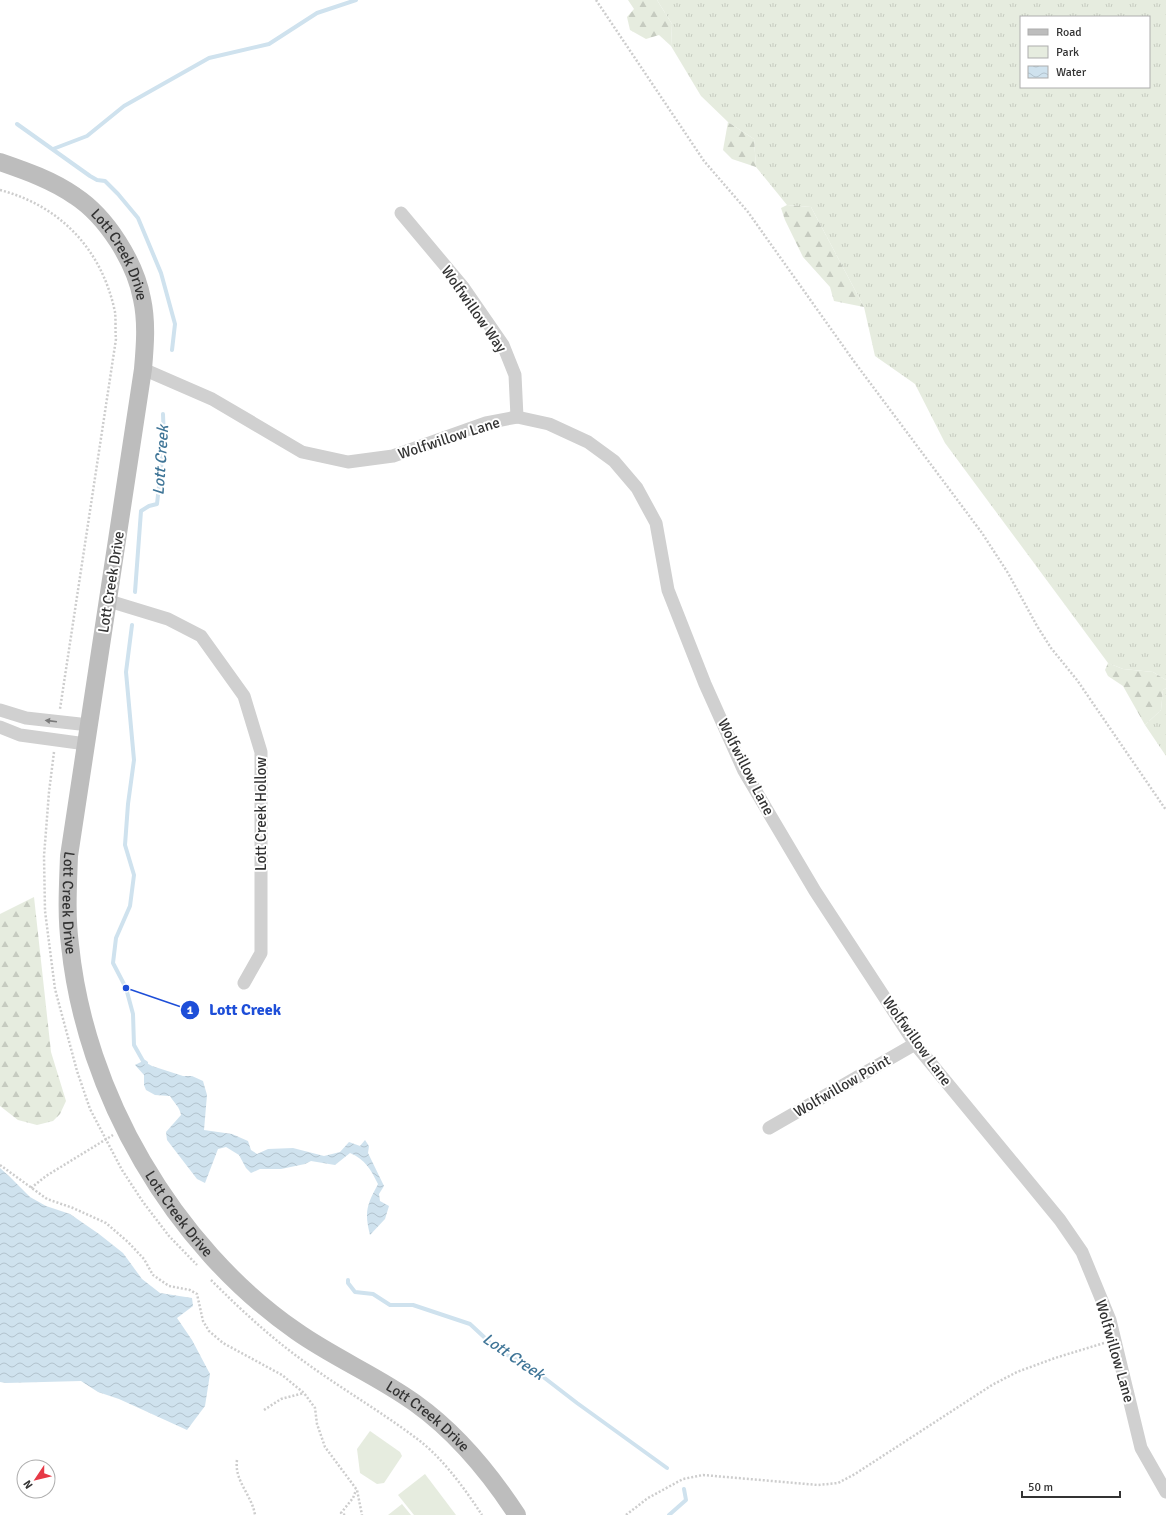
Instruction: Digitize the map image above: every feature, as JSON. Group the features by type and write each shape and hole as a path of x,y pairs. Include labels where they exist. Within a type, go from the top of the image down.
{"street":[{"name":"Lott Creek Drive","path":"0,162 51,182 76,196 101,219 118,243 134,270 142,299 146,333 143,369 109,601 69,856 69,944 75,983 83,1020 94,1058 105,1087 125,1129 150,1174 175,1210 230,1276 262,1305 295,1331 327,1351 385,1383 415,1403 443,1425 472,1454 498,1485 517,1515"},
{"name":"Wolfwillow Way","path":"401,213 463,287 503,345 515,375 517,417"},
{"name":"Wolfwillow Lane","path":"143,369 212,399 302,452 348,462 393,456 486,423 517,417 549,424 588,442 614,461 637,488 656,524 668,590 705,684 744,771 815,890 915,1044 1060,1220 1082,1252 1110,1320 1141,1448 1166,1492"},
{"name":"Lott Creek Hollow","path":"109,601 168,619 201,636 244,696 261,752 261,953 244,983"},
{"path":"0,710 26,718 89,725"},
{"path":"0,727 20,735 86,744"},
{"name":"Wolfwillow Point","path":"769,1128 915,1044"}],"path":[{"path":"596,0 704,161 748,212 853,360 982,533 1008,573 1040,632 1077,680 1166,810"},
{"path":"0,190 31,202 52,213 86,246 99,265 109,289 115,313 115,346 58,722"},
{"path":"55,740 44,856 45,911 55,988 77,1071 90,1109 122,1170 143,1202 169,1236 200,1268"},
{"path":"31,1188 46,1176 125,1129"},
{"path":"0,1165 47,1199 106,1223 128,1242 140,1255 153,1275 169,1286 190,1290 197,1294 203,1321 209,1331 223,1343 282,1375 304,1393 315,1408 317,1424 325,1447 357,1490 362,1515"},
{"path":"210,1278 269,1335 302,1361 420,1442 446,1466 482,1515"},
{"path":"626,1515 648,1498 683,1479 703,1474 818,1485 838,1483 855,1474 992,1385 1017,1372 1055,1358 1114,1340"},
{"path":"264,1410 281,1399 304,1393"},
{"path":"237,1460 236,1471 252,1504 255,1515"},
{"path":"345,1515 340,1514 353,1498 357,1490"}],"green space":[{"path":"628,0 657,0 672,24 671,46 659,35 646,39 630,30 627,17 634,9"},
{"path":"657,0 1166,0 1166,680 1153,672 1123,669 1108,663 945,443 915,384 875,356 864,307 811,207 787,205 756,167 754,139 728,122 701,96 671,46 672,24"},
{"path":"728,122 754,139 756,167 732,159 723,150"},
{"path":"787,205 811,207 864,307 834,301 830,287 803,257 785,220 781,208"},
{"path":"1108,663 1123,669 1153,672 1166,680 1166,688 1163,690 1161,710 1145,725 1123,686 1108,676 1105,670"},
{"path":"1166,688 1166,756 1145,725 1161,710 1163,690"},
{"path":"34,897 51,1052 66,1101 60,1114 53,1121 37,1125 18,1120 0,1106 0,914"},
{"path":"370,1431 400,1452 402,1456 384,1483 377,1484 360,1473 357,1449"},
{"path":"425,1474 456,1515 414,1515 398,1495"},
{"path":"402,1504 411,1515 388,1515"}],"water":[{"path":"143,1061 152,1066 183,1076 192,1076 203,1081 207,1095 204,1130 232,1134 248,1141 251,1150 257,1154 268,1149 293,1148 324,1156 340,1152 349,1142 360,1146 365,1140 369,1146 368,1153 384,1186 379,1194 380,1201 389,1206 385,1219 370,1235 367,1214 371,1197 378,1184 364,1162 360,1158 350,1153 335,1165 311,1161 305,1164 281,1169 260,1169 251,1173 246,1168 239,1155 226,1147 218,1149 205,1183 197,1179 167,1140 166,1132 181,1115 179,1110 170,1096 155,1095 146,1090 144,1085 144,1075 135,1065"},
{"path":"0,1168 30,1197 46,1206 70,1214 99,1234 123,1253 142,1279 160,1293 192,1298 193,1306 177,1318 192,1340 210,1374 205,1406 187,1430 119,1399 98,1392 81,1381 0,1382"}],"waterway":[{"path":"53,149 87,136 124,106 209,58 269,44 317,13 356,0"},
{"path":"17,124 90,176 97,180 105,181 138,218 161,273 175,324 172,350"},
{"name":"Lott Creek","path":"135,592 141,511 149,506 157,504 164,441 163,414"},
{"name":"Lott Creek","path":"132,625 126,672 134,760 128,804 125,845 134,875 130,906 116,938 113,963 126,988 133,1014 134,1045 143,1061 146,1063"},
{"name":"Lott Creek","path":"348,1280 348,1283 355,1292 373,1294 390,1305 413,1305 470,1324 498,1350 529,1366 577,1403 667,1468"},
{"name":"Lott Creek","path":"669,1515 686,1500 684,1489"}],"place":[{"name":"Lott Creek","path":"126,988"}]}
